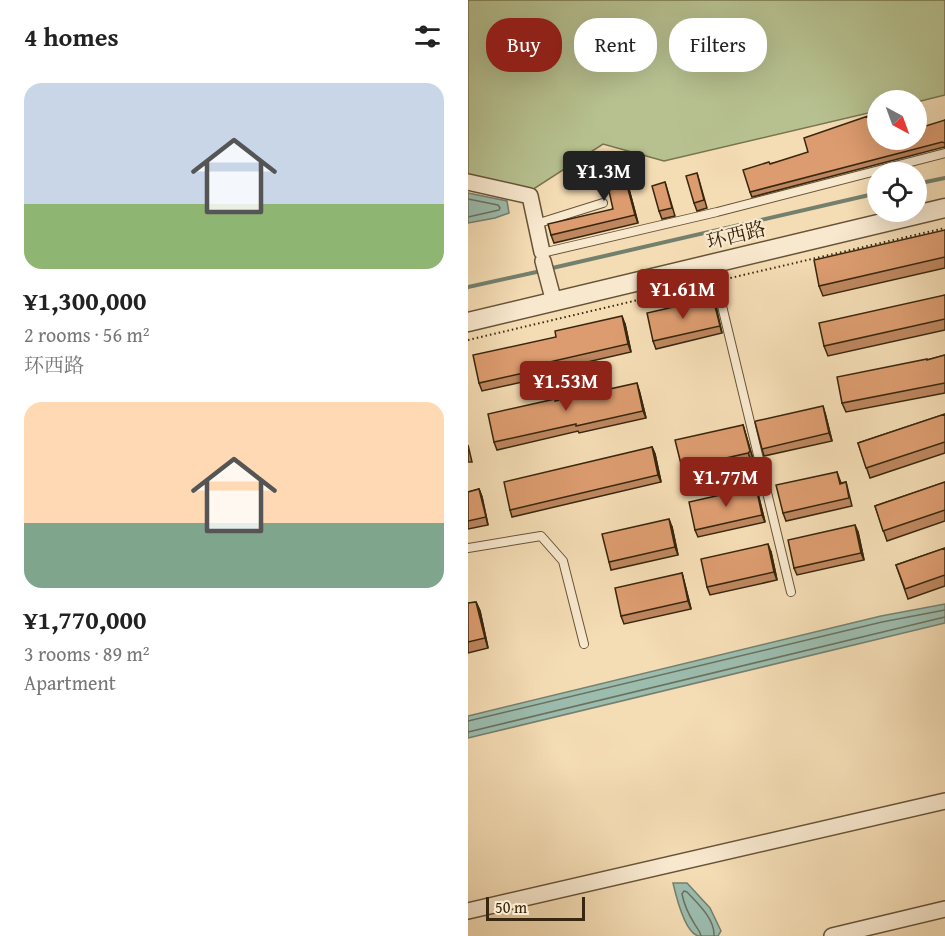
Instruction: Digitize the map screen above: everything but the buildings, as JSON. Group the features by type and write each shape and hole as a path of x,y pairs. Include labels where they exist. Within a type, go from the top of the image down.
{"street":[{"path":"468,183 530,196 554,302"},
{"name":"环西路","path":"468,322 945,208"},
{"path":"468,911 945,801"},
{"path":"832,936 945,909"}],"lane":[{"path":"542,256 945,153"},
{"path":"536,224 603,203"},
{"path":"713,264 791,592"},
{"path":"468,548 541,536 563,561 584,644"}],"green space":[{"path":"468,0 945,0 945,95 927,100 927,90 867,90 867,113 664,161 603,144 532,190 468,179"}],"water":[{"path":"468,193 507,201 509,213 468,223"},
{"path":"945,604 945,623 468,738 468,716 881,616"},
{"path":"673,883 687,883 710,908 721,931 718,936 698,936 693,933 682,913"}],"waterway":[{"path":"927,182 945,178"},
{"path":"548,269 867,196"},
{"path":"468,287 541,271"}]}
